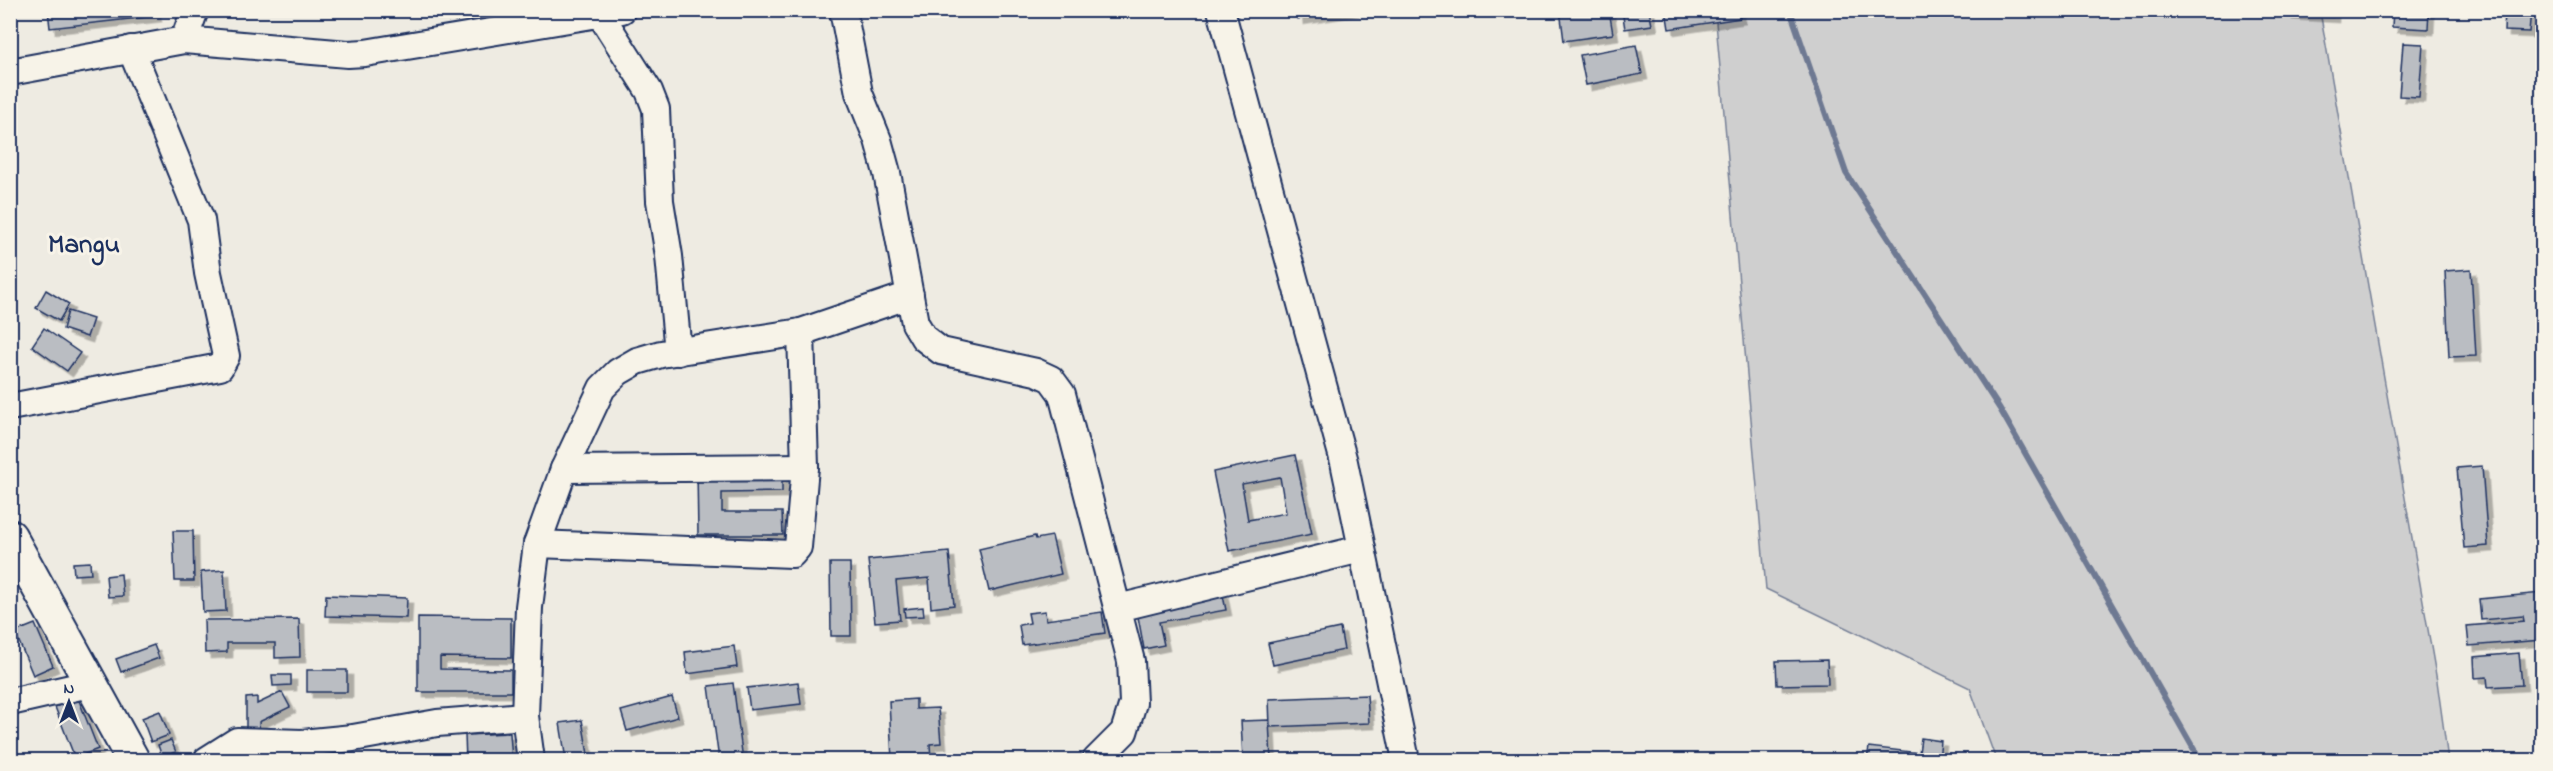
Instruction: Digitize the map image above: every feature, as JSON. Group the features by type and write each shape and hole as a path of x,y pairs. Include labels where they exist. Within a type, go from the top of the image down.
{"street":[{"path":"184,40 195,10"},
{"path":"843,10 859,93 878,140 886,173 915,323 924,338 941,351 1036,372 1051,379 1062,394 1131,661 1133,703 1124,732 1096,760"},
{"path":"1221,10 1344,462 1406,760"},
{"path":"10,72 184,40 348,54 611,12 656,109 660,201 669,256 678,352"},
{"path":"10,407 220,367 224,362 226,356 208,273 201,220 131,50"},
{"path":"531,760 525,716 529,607 537,544 564,469 602,388 618,372 637,361 801,332 910,295"},
{"path":"537,544 792,554 798,548 805,466 801,332"},
{"path":"564,469 805,466"},
{"path":"10,536 89,684 133,760"},
{"path":"1118,608 1361,549"},
{"path":"10,702 89,684"},
{"path":"207,760 237,741 302,743 353,738 437,723 525,716"}],"shaded area":[{"path":"1715,11 2320,11 2437,681 2448,760 1996,760 1970,688 1766,589"}],"building":[{"path":"48,10 155,10 156,16 50,28"},
{"path":"1297,10 1354,10 1298,19"},
{"path":"1560,10 1609,10 1613,34 1564,41"},
{"path":"1622,10 1649,10 1652,25 1625,29"},
{"path":"1666,10 1739,10 1740,18 1669,29"},
{"path":"2288,10 2333,10 2333,17 2287,14"},
{"path":"2393,10 2429,10 2428,29 2392,27"},
{"path":"2505,10 2531,10 2529,32 2504,31"},
{"path":"2403,43 2423,44 2419,97 2399,96"},
{"path":"1636,45 1642,74 1586,85 1580,55"},
{"path":"2471,269 2476,356 2449,357 2445,271"},
{"path":"46,290 69,304 59,321 36,308"},
{"path":"68,311 93,319 87,337 63,329"},
{"path":"44,328 80,353 67,371 32,346"},
{"path":"1295,455 1312,534 1229,551 1213,472","holes":["1280,477 1286,513 1248,520 1242,484"]},
{"path":"2482,466 2488,546 2464,548 2457,468"},
{"path":"782,468 782,492 722,493 722,512 782,512 783,535 698,535 697,469"},
{"path":"173,531 193,531 194,581 175,581"},
{"path":"1035,536 1036,539 1052,536 1061,574 989,591 979,549"},
{"path":"949,552 954,605 931,608 929,578 896,581 900,620 875,622 868,560"},
{"path":"90,562 91,574 74,575 73,563"},
{"path":"830,563 850,563 851,636 831,636"},
{"path":"224,570 226,611 203,612 201,572"},
{"path":"121,574 123,596 108,597 106,576"},
{"path":"1222,591 1226,610 1159,622 1164,645 1144,649 1136,606"},
{"path":"2542,593 2542,640 2469,646 2467,626 2524,621 2523,616 2481,620 2479,599"},
{"path":"326,595 407,598 406,618 325,616"},
{"path":"923,607 924,616 905,617 904,609"},
{"path":"1045,611 1046,620 1102,612 1105,633 1022,645 1019,625 1030,623 1028,613"},
{"path":"418,617 511,618 511,658 440,657 440,669 511,670 511,692 418,692"},
{"path":"299,619 300,657 275,658 275,643 227,643 227,652 205,653 204,620"},
{"path":"35,624 53,666 33,675 15,632"},
{"path":"1340,628 1344,650 1273,665 1268,643"},
{"path":"154,645 159,658 121,672 116,659"},
{"path":"734,646 737,667 687,674 685,652"},
{"path":"2519,653 2522,685 2488,687 2487,677 2475,678 2474,657"},
{"path":"1827,660 1828,684 1777,685 1776,661"},
{"path":"307,670 347,670 347,692 307,692"},
{"path":"272,675 291,675 291,685 273,686"},
{"path":"798,682 801,704 750,710 747,688"},
{"path":"733,683 743,760 719,760 709,686"},
{"path":"282,692 290,707 259,722 260,735 246,736 246,698 257,697 257,704"},
{"path":"1367,695 1369,723 1270,727 1269,699"},
{"path":"672,697 678,717 627,731 621,711"},
{"path":"78,698 98,749 75,758 55,707"},
{"path":"916,699 916,709 938,708 941,743 930,744 931,760 892,760 889,701"},
{"path":"160,711 169,735 151,742 142,718"},
{"path":"582,720 589,760 566,760 560,723"},
{"path":"1269,720 1271,760 1243,760 1241,721"},
{"path":"510,733 512,760 466,760 465,735"},
{"path":"1921,738 1941,741 1939,760 1867,760 1869,747 1919,753"},
{"path":"171,740 176,752 162,757 158,745"}],"waterway":[{"path":"1790,10 1846,173 2000,409 2200,760"}],"district":[{"name":"Mangu","path":"84,243"}]}
